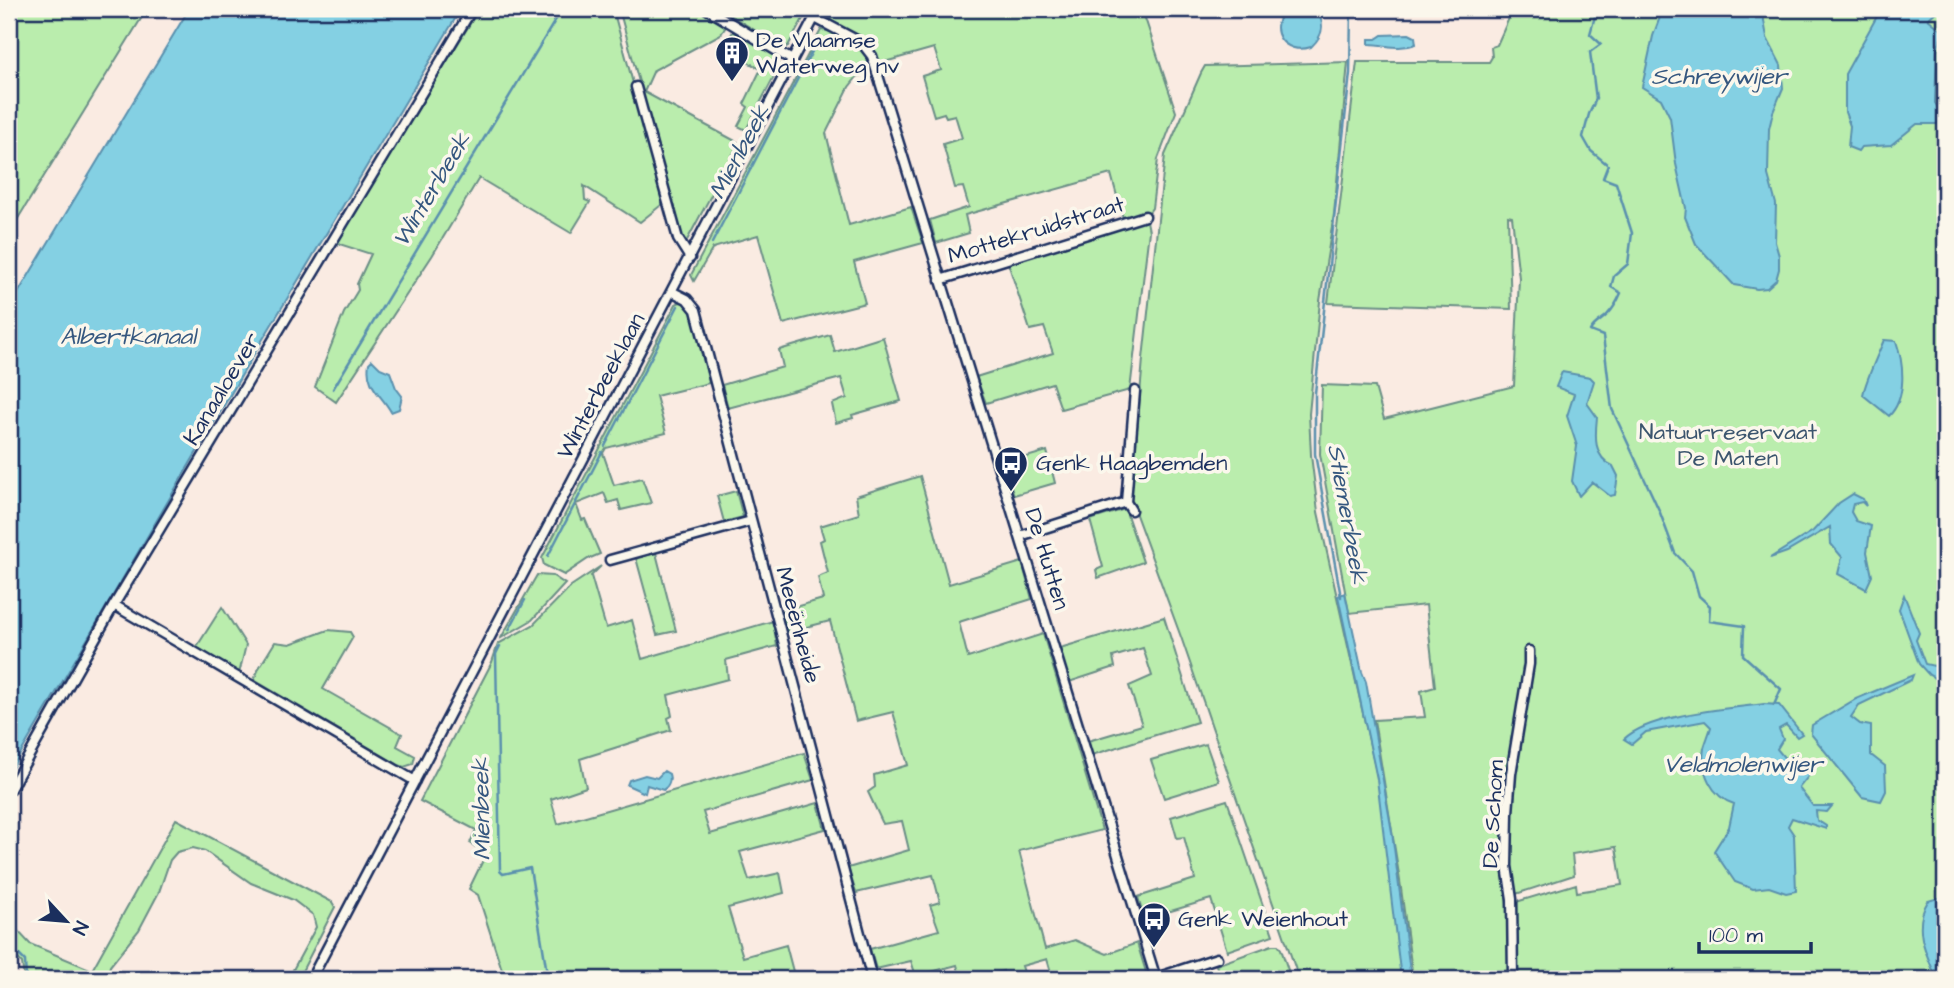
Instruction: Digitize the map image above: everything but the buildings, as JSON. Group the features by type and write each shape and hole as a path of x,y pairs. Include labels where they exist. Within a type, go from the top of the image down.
{"street":[{"name":"Kanaaloever","path":"9,791 114,605 472,9"},
{"path":"706,9 792,60"},
{"name":"Winterbeeklaan","path":"311,979 820,9"},
{"name":"De Hutten","path":"815,18 862,43 872,56 1155,979"},
{"path":"636,87 678,239 690,258"},
{"name":"Mottekruidstraat","path":"940,281 1144,216"},
{"name":"Meeënheide","path":"673,292 687,299 696,310 872,979"},
{"path":"1020,536 1128,506 1135,391"},
{"path":"610,560 751,522"},
{"path":"114,605 415,781"},
{"name":"De Schom","path":"1513,979 1512,899 1507,866 1508,813 1511,774 1530,664 1529,652"},
{"path":"1155,979 1217,958"}],"green space":[{"path":"9,9 147,9 9,233"},
{"path":"479,9 613,9 665,202 640,222 584,186 585,200 590,202 571,233 479,178 432,256 336,402 315,387 371,254 336,243"},
{"path":"619,9 699,9 727,25 721,34 654,70 644,92 739,143 684,246"},
{"path":"720,9 796,9 795,12 804,17 788,46 784,48"},
{"path":"832,9 1142,9 1176,112 1158,159 1152,208 1149,212 1123,218 1111,174 965,215 969,233 936,243 930,220 969,207 963,187 955,188 943,144 962,138 955,115 946,117 944,113 934,116 922,76 941,70 934,48 881,63 868,41 831,21 829,14"},
{"name":"Natuurreservaat De Maten","path":"1513,9 1945,9 1945,979 1517,979 1516,902 1576,884 1577,892 1622,885 1616,847 1572,854 1574,875 1516,894 1514,883 1505,885 1510,934 1510,979 1413,979 1374,720 1425,717 1421,691 1435,687 1426,605 1349,613 1320,454 1322,385 1375,387 1384,419 1514,386 1519,278 1512,217 1508,216 1511,309 1328,303 1357,62 1489,62 1492,57 1491,47 1497,45"},
{"path":"734,30 777,56 779,67 746,130 738,126 748,107 744,104 761,69 723,49"},
{"path":"821,30 839,35 858,45 867,56 870,70 857,77 849,87 826,133 849,225 911,207 923,243 854,262 865,303 783,324 758,235 713,248 694,281 691,275"},
{"path":"1348,62 1334,214 1320,301 1309,414 1311,455 1318,512 1378,781 1404,979 1299,979 1131,501 1165,155 1201,73 1205,66"},
{"path":"1147,221 1149,231 1130,390 1061,409 1052,383 986,403 976,377 1053,353 1044,327 1030,330 1008,263"},
{"path":"680,302 691,307 709,383 656,396 666,433 606,448 603,453 614,485 642,478 651,503 621,510 618,500 608,503 604,493 576,504 600,554 564,575 544,565 542,558 676,304"},
{"path":"830,335 835,352 883,337 901,401 852,415 853,418 836,423 832,404 847,398 841,378 728,408 722,385 783,367 779,350"},
{"path":"1047,451 1055,483 1014,495 1003,464"},
{"path":"920,476 949,584 1022,562 1032,599 959,622 968,658 1043,634 1102,830 1019,851 1045,949 1075,940 1107,954 1137,943 1146,972 1144,977 1053,979 1047,959 1022,966 1026,979 1006,979 1003,971 984,976 984,979 961,979 957,965 916,976 911,961 876,969 870,949 939,930 930,905 940,902 933,875 856,893 848,868 909,850 902,821 883,824 868,792 875,787 874,775 908,765 893,712 856,721 830,621 787,632 781,611 823,599 818,577 828,573 820,541 824,539 820,526 859,514 856,496"},
{"path":"736,491 743,517 724,522 717,496"},
{"path":"1125,509 1143,562 1098,578 1096,570 1103,567 1090,520"},
{"path":"656,553 676,631 657,635 636,558"},
{"path":"601,566 591,576 606,628 632,620 642,659 773,621 777,646 726,660 728,679 668,695 672,716 668,718 671,730 580,759 586,787 551,799 558,824 804,753 813,780 703,812 710,834 818,803 825,829 740,852 749,880 780,873 784,893 728,908 743,957 786,945 795,979 549,979 547,970 528,979 505,979 478,895 469,889 486,854 470,843 476,830 420,801 492,662 498,644 533,625 571,586"},
{"path":"537,575 553,576 565,584 532,620 501,638"},
{"path":"222,607 246,645 239,674 196,648"},
{"path":"1164,617 1197,722 1092,755 1088,741 1142,725 1129,686 1152,676 1143,648 1113,657 1115,667 1069,682 1060,648"},
{"path":"328,630 350,632 353,637 323,689 402,734 397,746 415,756 413,764 404,767 399,765 254,680 275,642 290,644"},
{"path":"1206,744 1219,781 1164,798 1151,760"},
{"path":"1227,800 1273,935 1227,951 1211,899 1144,919 1138,897 1195,879 1184,837 1177,838 1171,817"},
{"path":"176,819 332,902 335,907 298,979 288,979 316,927 313,915 293,900 251,883 205,851 193,848 177,852 170,860 159,892 139,930 110,966 107,979 62,979 47,972 43,979 24,979 22,963 9,950 9,927 18,931 30,944 92,970"},
{"path":"1278,945 1281,949 1291,979 1221,979 1216,965"}],"water":[{"name":"Albertkanaal","path":"189,9 461,9 257,349 9,773 9,308"},
{"path":"1286,9 1315,9 1319,14 1322,29 1319,38 1311,47 1293,48 1280,39 1277,25"},
{"name":"Schreywijer","path":"1663,9 1762,9 1767,38 1781,65 1783,88 1769,129 1768,175 1776,204 1775,242 1779,269 1776,280 1767,288 1734,285 1696,244 1685,217 1686,208 1676,164 1670,117 1661,99 1642,87 1653,36"},
{"path":"1881,9 1939,9 1928,19 1943,31 1937,51 1935,103 1944,116 1937,124 1917,124 1891,145 1861,147 1858,151 1848,147 1850,126 1845,112 1845,74"},
{"path":"1409,34 1415,37 1416,44 1397,47 1369,44 1369,39 1382,35"},
{"path":"1884,340 1896,341 1902,370 1899,400 1889,416 1863,395"},
{"path":"372,360 380,368 390,372 402,396 399,409 391,412 372,384 368,371"},
{"path":"1562,372 1590,377 1594,381 1587,403 1597,417 1596,438 1599,452 1606,462 1613,466 1618,476 1615,495 1610,496 1592,482 1579,496 1572,481 1577,446 1567,416 1574,394 1556,387"},
{"path":"1853,494 1863,499 1866,506 1862,502 1853,504 1851,512 1856,521 1871,526 1867,552 1872,576 1866,589 1838,574 1842,557 1831,544 1830,527 1787,552 1770,558 1813,531 1839,503"},
{"path":"1345,593 1366,682 1392,832 1411,979 1401,979 1377,779 1338,596"},
{"path":"1904,595 1919,633 1916,640 1925,664 1934,666 1945,654 1945,683 1929,675 1919,664 1899,609"},
{"path":"1913,675 1911,680 1859,705 1851,717 1860,724 1871,726 1871,755 1885,766 1886,791 1881,801 1862,797 1811,734 1812,725 1856,699"},
{"name":"Veldmolenwijer","path":"1764,704 1779,705 1802,734 1797,737 1786,725 1779,729 1783,739 1777,749 1787,761 1810,774 1799,788 1813,806 1832,806 1827,812 1816,811 1817,820 1826,826 1826,829 1792,818 1788,826 1794,835 1796,891 1786,893 1769,887 1753,889 1735,882 1714,851 1729,827 1734,804 1719,796 1706,774 1703,757 1711,727 1705,721 1646,732 1632,744 1624,739 1636,731 1670,718"},
{"path":"664,771 669,774 670,779 663,790 647,785 645,793 627,785 629,780 645,775 657,778"},
{"path":"1945,896 1945,979 1937,979 1922,940 1921,921 1928,901"}],"waterway":[{"name":"Winterbeek","path":"333,389 562,9"},
{"name":"Stiemerbeek","path":"1341,597 1315,454 1315,393 1350,73 1351,9"},
{"path":"1597,9 1590,34 1601,44 1590,52 1596,99 1583,137 1591,151 1608,165 1603,178 1616,183 1632,233 1628,264 1614,276 1611,287 1621,293 1610,312 1590,331 1603,336 1612,409 1659,510 1675,553 1692,571 1699,596 1710,606 1709,621 1744,626 1743,655 1781,689 1774,705"},
{"name":"Mienbeek","path":"712,243 818,40"},
{"name":"Mienbeek","path":"605,446 678,306"},
{"name":"Mienbeek","path":"548,556 602,452"},
{"name":"Mienbeek","path":"509,630 525,600"},
{"name":"Mienbeek","path":"500,646 496,654 500,871 503,874 530,868 548,979"},
{"name":"Winterbeek","path":"9,945 25,961 26,979"}],"place":[{"name":"De Vlaamse Waterweg nv","path":"732,83"},
{"name":"Genk Haagbemden","path":"1011,493"},
{"name":"Genk Weienhout","path":"1154,949"}]}
